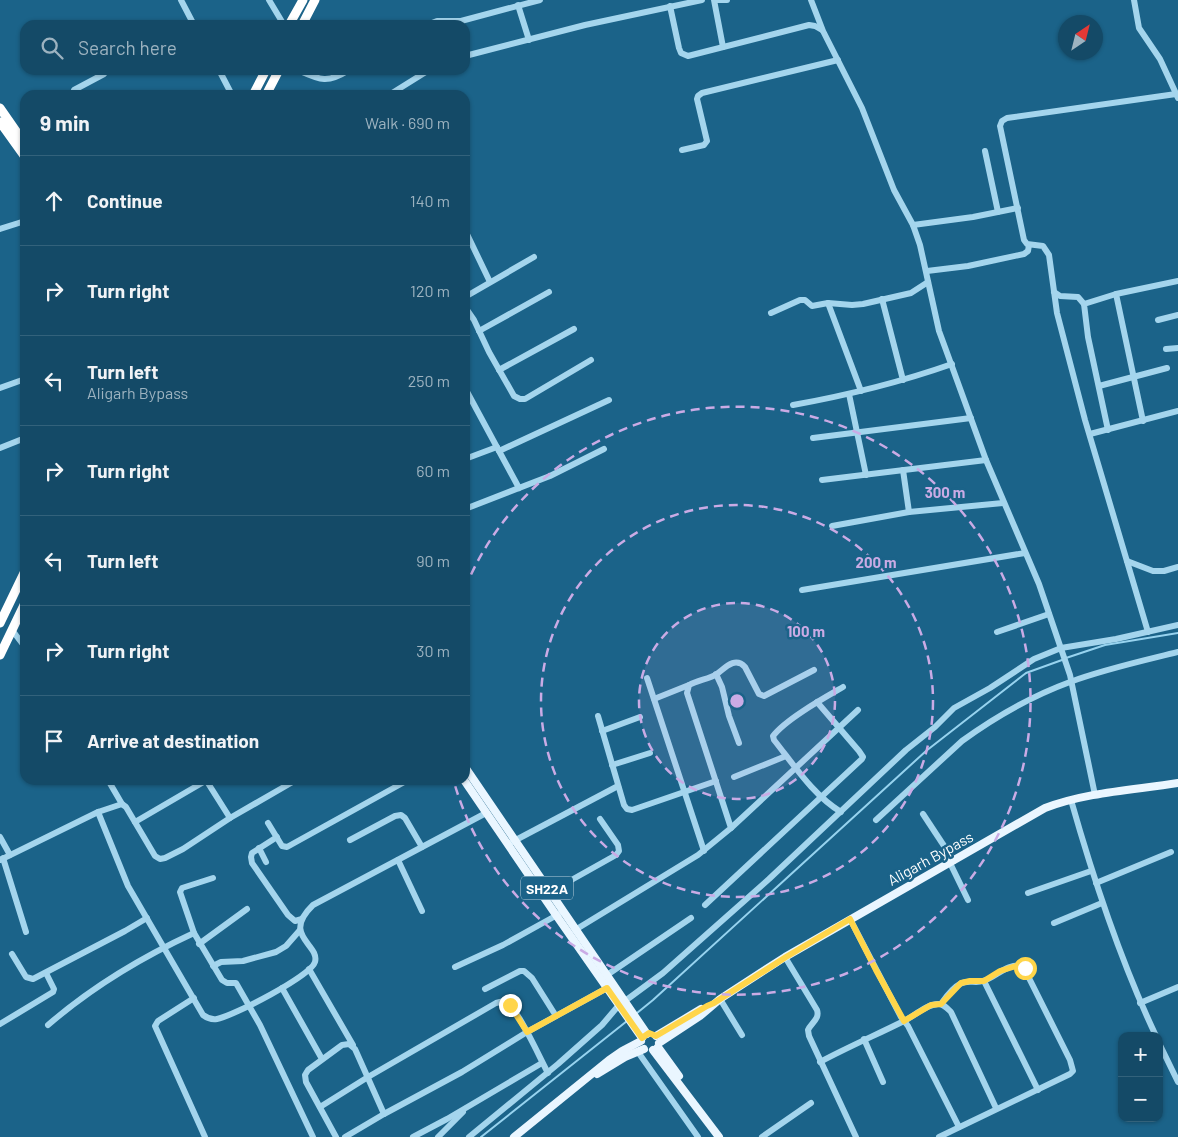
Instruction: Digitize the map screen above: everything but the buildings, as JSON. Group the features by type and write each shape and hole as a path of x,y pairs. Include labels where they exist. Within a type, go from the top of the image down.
{"highway":[{"path":"292,20 302,0"},
{"path":"305,20 315,0"},
{"path":"256,90 263,75"},
{"path":"269,90 276,75"},
{"path":"0,108 20,137"},
{"path":"0,122 20,150"},
{"path":"0,620 20,581"},
{"path":"0,655 20,613"}],"main road":[{"name":"SH22A","path":"470,775 607,988 624,1006"},
{"name":"Aligarh Bypass","path":"657,1044 694,1020 717,1001 786,957 1045,808 1095,795 1178,783"},
{"name":"SH22A","path":"467,785 486,813 512,842 550,892 559,914 575,930 607,975 642,1039"},
{"path":"514,1137 588,1078 600,1073 625,1057 642,1039 653,1034 688,1097 693,1101 719,1137"},
{"path":"642,1039 648,1051 657,1044"}],"street":[{"path":"181,0 191,20"},
{"path":"269,0 281,20"},
{"path":"465,20 540,0"},
{"path":"657,0 659,9"},
{"path":"470,55 670,6 702,0"},
{"path":"723,47 715,0 727,0"},
{"path":"812,0 822,30 862,108 894,190 913,225 927,271 939,330 986,460 1049,614 1071,678 1095,795"},
{"path":"1134,0 1139,28 1160,59 1177,96 1007,118 1002,121 1000,126 1024,240 1029,245 1043,246 1049,255 1057,313 1148,632"},
{"path":"518,5 529,40"},
{"path":"670,6 679,48 684,55 688,56 809,25 822,30"},
{"path":"682,150 704,145 707,141 697,99 702,93 838,60"},
{"path":"74,90 102,75"},
{"path":"221,75 229,90"},
{"path":"309,75 326,80 340,75"},
{"path":"403,90 422,75"},
{"path":"985,151 998,212"},
{"path":"913,225 1018,208"},
{"path":"0,229 20,223"},
{"path":"470,240 490,282"},
{"path":"927,271 968,266 1024,254 1028,251 1029,245"},
{"path":"470,294 534,257"},
{"path":"1084,304 1116,294 1178,281"},
{"path":"771,312 800,300 805,300 812,306 828,303 858,305 911,293 928,282"},
{"path":"479,330 548,292"},
{"path":"1054,292 1060,296 1078,297 1084,304 1088,337 1108,430"},
{"path":"1116,294 1143,420"},
{"path":"882,299 903,380"},
{"path":"828,303 861,391"},
{"path":"470,315 514,396 520,399 525,399 591,360"},
{"path":"1158,320 1178,315"},
{"path":"500,370 574,329"},
{"path":"1166,349 1178,348"},
{"path":"793,405 861,391 952,364"},
{"path":"1098,386 1167,368"},
{"path":"0,388 20,381"},
{"path":"849,394 866,474"},
{"path":"470,396 519,488"},
{"path":"470,457 498,449 609,400"},
{"path":"470,404 474,403"},
{"path":"1090,434 1178,411"},
{"path":"813,438 971,418"},
{"path":"0,448 20,440"},
{"path":"470,507 550,476 604,449"},
{"path":"822,480 986,460"},
{"path":"903,470 909,512"},
{"path":"832,526 909,512 1003,503"},
{"path":"802,590 1025,553"},
{"path":"1127,560 1153,571 1164,571 1178,567"},
{"path":"997,632 1049,614"},
{"path":"469,1137 663,973 954,708 990,688 1034,659 1061,650 1178,625"},
{"path":"12,630 20,641"},
{"path":"876,820 962,741 1031,699 1071,678 1177,653"},
{"path":"654,699 716,674 731,663 742,663 760,694 764,696 814,670"},
{"path":"716,674 722,687 725,703 739,744"},
{"path":"647,678 704,851"},
{"path":"689,684 687,692 731,828"},
{"path":"840,812 821,797 795,768 773,736 781,727 843,687"},
{"path":"705,904 860,762 863,757 817,702"},
{"path":"575,930 704,851 858,710"},
{"path":"598,716 618,786 627,809 632,810 716,781"},
{"path":"602,731 640,717"},
{"path":"612,765 650,753"},
{"path":"734,777 786,756"},
{"path":"111,785 155,856 160,859 182,849 230,818 287,785"},
{"path":"135,822 198,785"},
{"path":"210,785 230,818"},
{"path":"268,823 282,846 287,847 399,785"},
{"path":"512,842 618,786"},
{"path":"1071,800 1091,871 1102,902 1140,1003 1154,1032"},
{"path":"26,932 1,859 98,812 122,804"},
{"path":"98,812 128,886 203,1015 212,1019 218,1019 250,1006 282,988 309,969 315,962 315,959 300,930"},
{"path":"213,966 225,962 243,961 281,949 300,930 304,915 313,905 486,813"},
{"path":"923,814 952,862 968,900"},
{"path":"350,840 395,816 401,815 405,818 422,848"},
{"path":"550,892 616,855 619,851 618,845 600,819"},
{"path":"0,837 10,855"},
{"path":"277,837 251,855 252,863 291,919 294,921 302,920"},
{"path":"259,848 266,862"},
{"path":"1096,883 1171,852"},
{"path":"398,860 422,911"},
{"path":"1028,893 1091,871"},
{"path":"213,878 182,888 180,892 194,933 224,982 236,983 250,1006 313,1137"},
{"path":"1054,923 1102,902"},
{"path":"200,944 247,910"},
{"path":"455,967 503,945 559,914"},
{"path":"12,954 24,973 30,979 33,979 147,918"},
{"path":"607,975 691,918"},
{"path":"850,919 908,1026 959,1127"},
{"path":"48,1025 97,986 164,947 194,933"},
{"path":"786,957 817,1010 816,1019 808,1030 820,1062 856,1137"},
{"path":"939,1137 954,1134 959,1127 996,1108 1038,1090 1070,1074 1072,1071 1072,1066 1023,966 1000,971 984,981 961,983 941,1004"},
{"path":"309,969 353,1045 384,1114"},
{"path":"485,989 524,971 532,978 556,1016"},
{"path":"0,1024 53,992 54,989 46,973"},
{"path":"984,981 1038,1090"},
{"path":"1140,1003 1178,987"},
{"path":"282,988 322,1059"},
{"path":"345,1137 607,988"},
{"path":"194,998 158,1021 154,1026 206,1137"},
{"path":"320,1107 500,1001 508,1002 527,1032 548,1072"},
{"path":"717,1001 742,1035"},
{"path":"820,1062 904,1021 931,1005 941,1004 946,1006 951,1012 996,1108"},
{"path":"642,1039 698,1137"},
{"path":"864,1039 883,1082"},
{"path":"336,1137 306,1082 305,1075 308,1070 322,1059 345,1044 353,1045"},
{"path":"1163,1051 1177,1077"},
{"path":"413,1137 467,1108 542,1063"},
{"path":"762,1137 811,1103"},
{"path":"438,1137 467,1108"}],"waterway":[{"path":"1066,658 1105,645 1178,633"},
{"path":"637,1013 926,751 1026,673 1062,660"},
{"path":"481,1137 627,1021"}],"route":[{"path":"510,1005 527,1032 607,988 642,1038 649,1033 656,1036 714,1003 850,919 904,1021 931,1005 941,1004 961,983 984,981 1000,971 1020,965 1025,968"}]}
